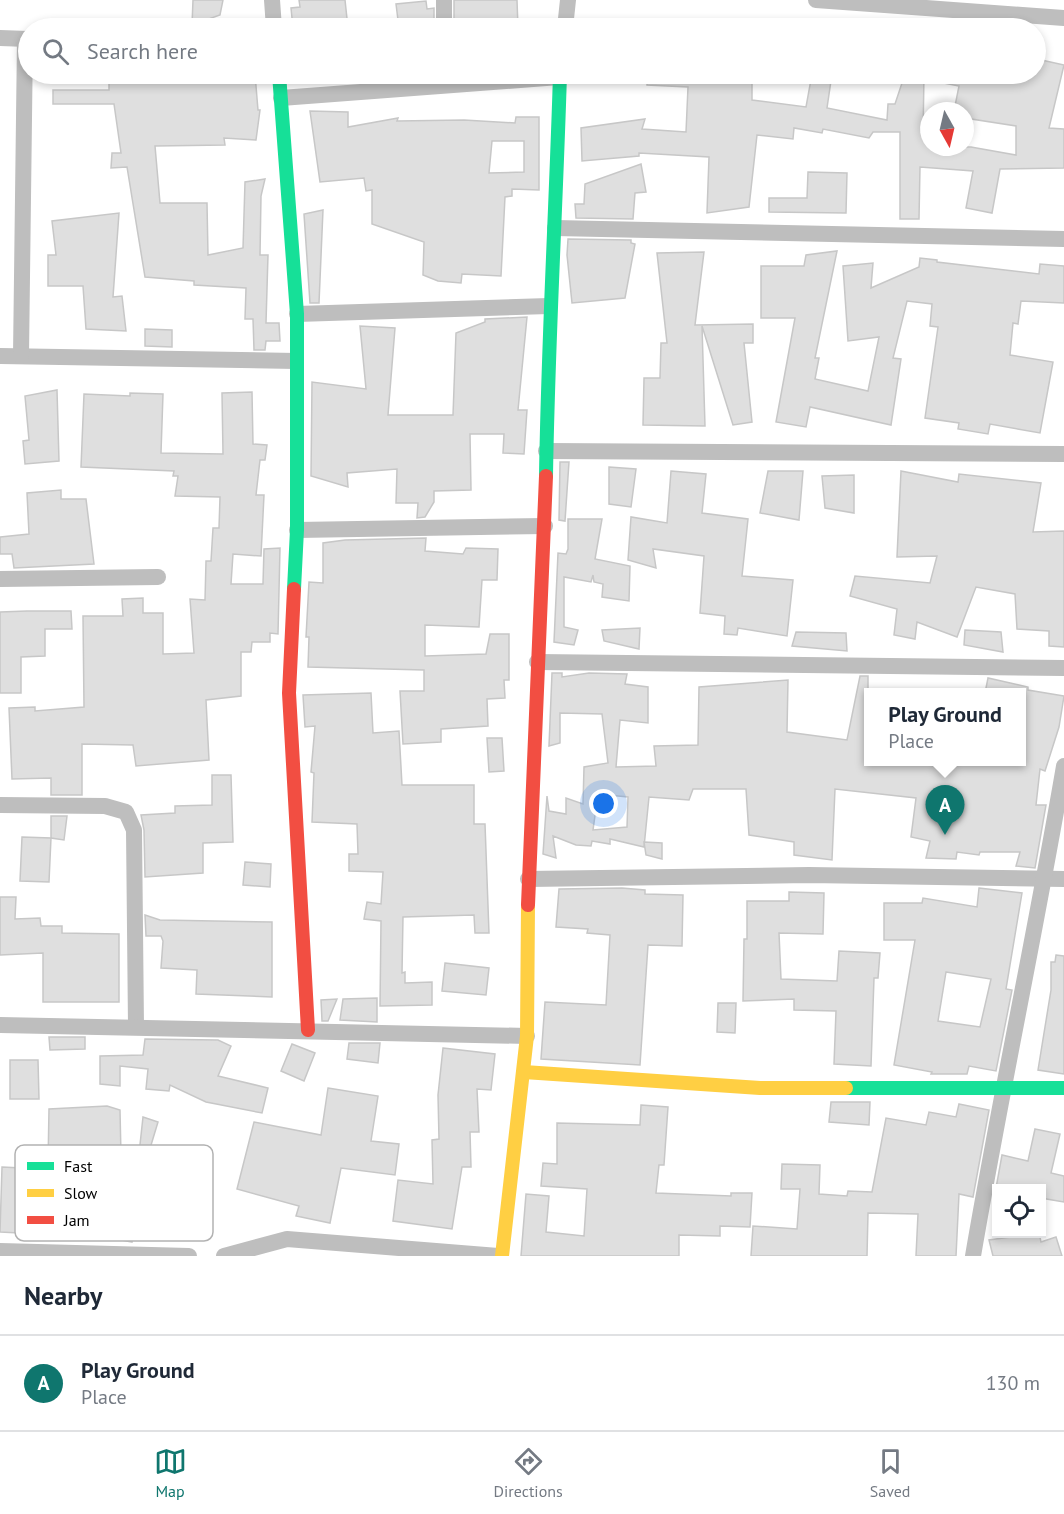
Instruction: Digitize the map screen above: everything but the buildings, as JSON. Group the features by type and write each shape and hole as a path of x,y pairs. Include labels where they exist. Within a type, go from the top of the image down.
{"street":[{"path":"272,0 273,18"},
{"path":"444,0 444,18"},
{"path":"566,18 568,0"},
{"path":"816,0 1063,14"},
{"path":"0,39 18,39"},
{"path":"21,356 26,84"},
{"path":"280,84 297,314 297,530 289,693 308,1030"},
{"path":"281,98 407,84"},
{"path":"224,1256 287,1239 500,1256 527,1036 528,879 545,526 549,306 555,228 559,84"},
{"path":"555,228 1064,239"},
{"path":"297,314 549,306"},
{"path":"0,356 296,360"},
{"path":"546,451 1064,454"},
{"path":"297,530 545,526"},
{"path":"0,579 158,577"},
{"path":"537,662 1064,668"},
{"path":"973,1256 1002,1086 1045,879 1064,766"},
{"path":"0,805 105,806 126,812 134,830 136,1027"},
{"path":"528,879 810,874 1064,879"},
{"path":"0,1025 527,1036"},
{"path":"524,1072 760,1088 1002,1086 1064,1088"},
{"path":"0,1251 189,1256"}],"traffic: fast":[{"path":"280,84 297,314 297,530 294,589"},
{"path":"546,476 560,84"},
{"path":"846,1088 1064,1088"}],"traffic: slow":[{"path":"502,1256 527,1036 528,905"},
{"path":"524,1072 760,1088 846,1088"}],"traffic: jam":[{"path":"528,905 546,476"},
{"path":"294,589 289,693 308,1030"}],"place":[{"name":"Play Ground","path":"945,835"}]}
